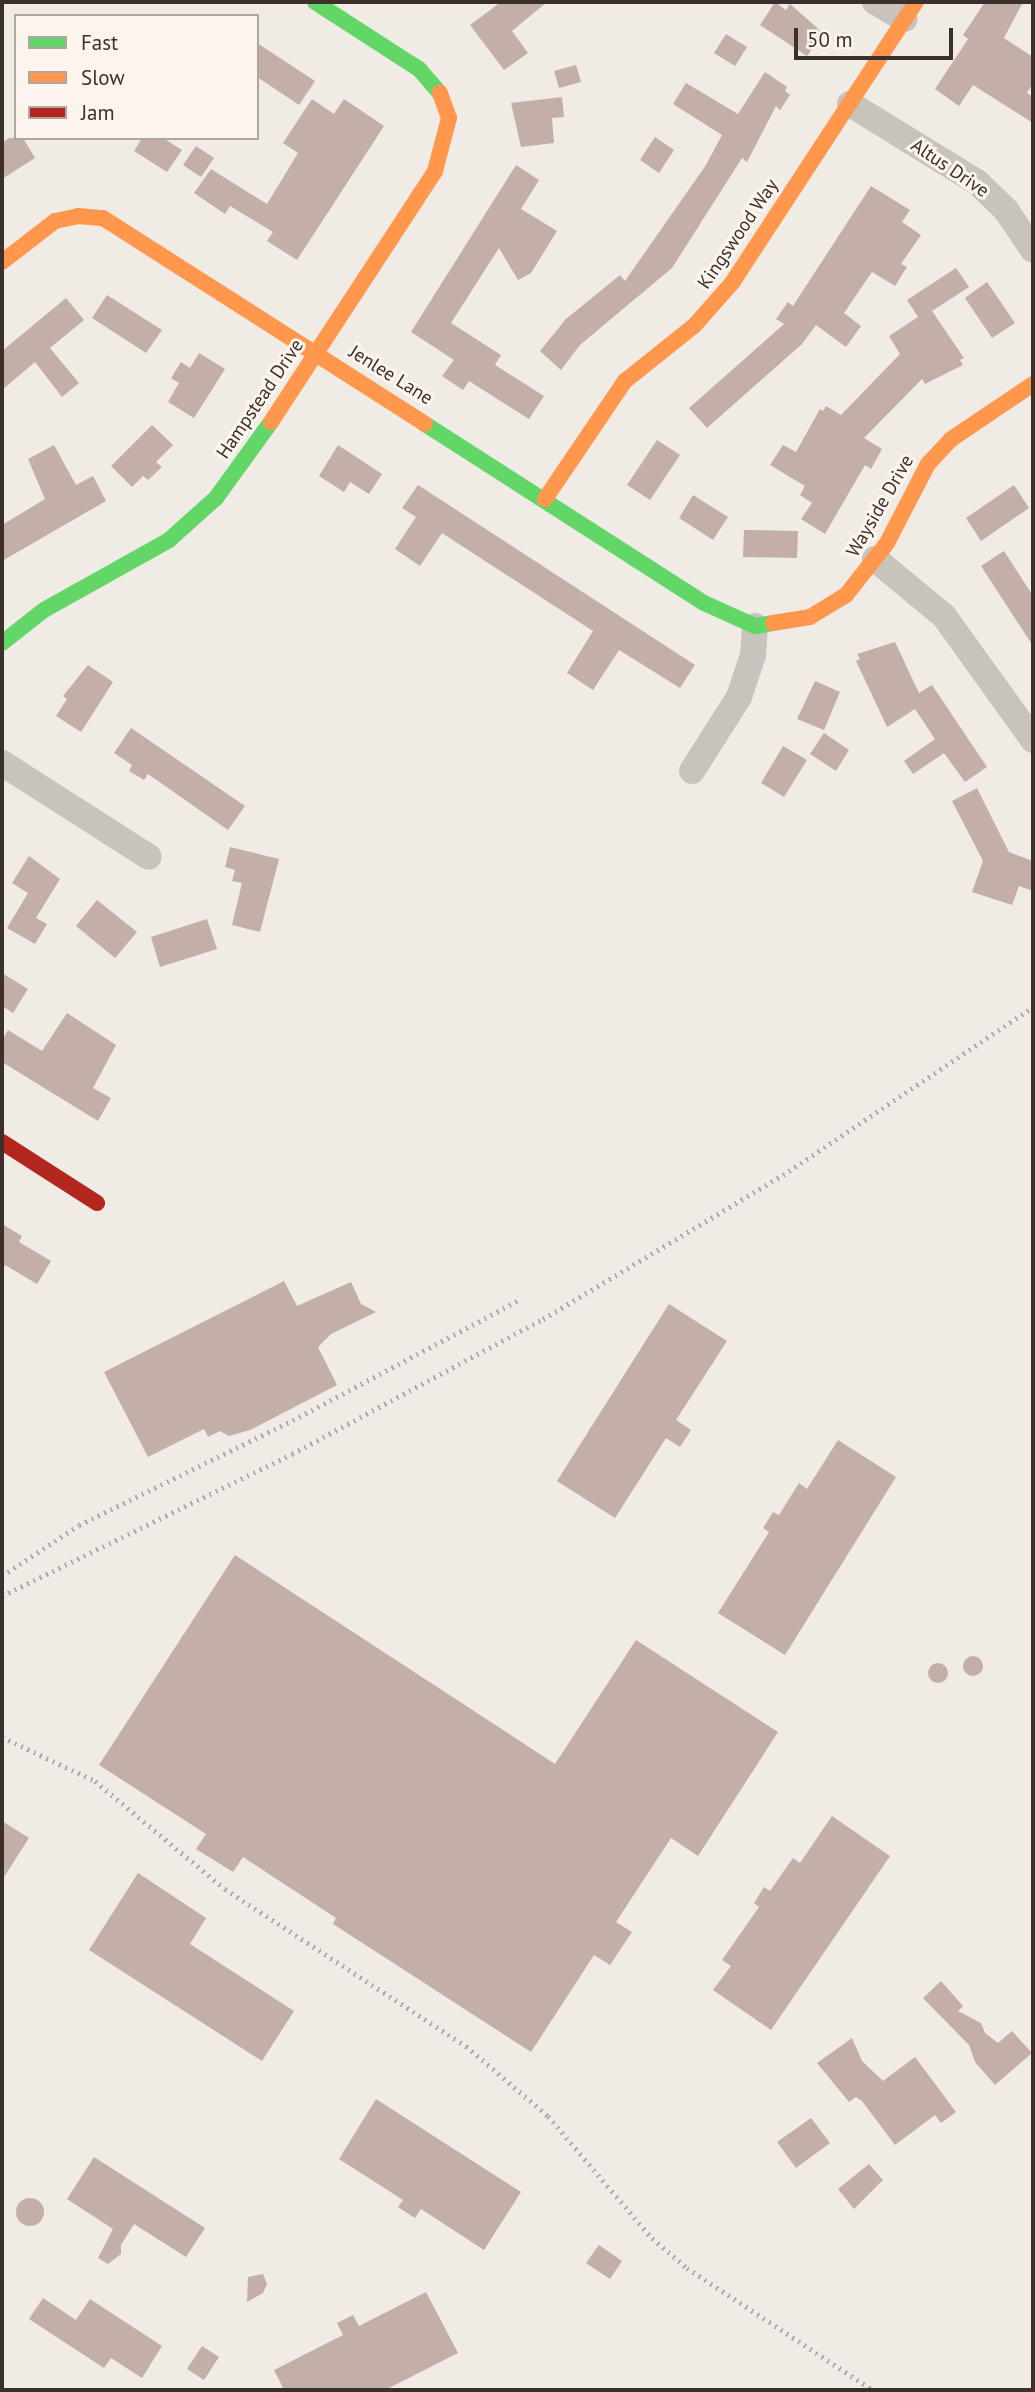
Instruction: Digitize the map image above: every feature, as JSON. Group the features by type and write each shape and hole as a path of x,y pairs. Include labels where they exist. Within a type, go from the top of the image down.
{"street":[{"name":"Hampstead Drive","path":"2,643 44,610 135,562 193,520 242,467 435,171 448,129 442,94 418,69 315,2"},
{"path":"875,2 910,10"},
{"name":"Kingswood Way","path":"545,499 625,381 694,326 726,292 910,10"},
{"name":"Altus Drive","path":"850,104 977,182 1006,210 1033,250"},
{"name":"Jenlee Lane","path":"2,262 55,221 78,216 103,218 704,603 755,626"},
{"name":"Wayside Drive","path":"755,626 810,617 829,608 854,587 875,559 928,464 950,440 1033,384"},
{"path":"875,559 944,616 1033,740"},
{"path":"692,771 739,697 753,655 755,626"},
{"path":"2,763 149,857"},
{"path":"2,1142 97,1203"}],"building":[{"path":"501,2 547,2 512,31 528,53 504,70 470,25"},
{"path":"775,2 786,10 790,4 823,33 807,56 760,25"},
{"path":"985,2 1023,2 1004,38 1033,57 1033,83 1027,93 1033,97 1033,123 973,85 959,106 935,89 968,39 963,35"},
{"path":"726,34 747,47 735,66 714,53"},
{"path":"259,44 315,81 299,105 259,78"},
{"path":"576,65 581,82 559,88 554,71"},
{"path":"765,72 787,87 785,91 790,95 780,110 776,106 747,162 742,158 672,268 580,345 561,370 540,351 566,319 620,275 625,281 706,165 722,135 673,104 686,83 738,114"},
{"path":"562,97 564,117 552,118 554,143 521,147 511,103"},
{"path":"312,99 334,114 344,99 384,126 297,260 267,241 273,232 230,206 225,214 194,193 211,169 267,204 298,153 283,143"},
{"path":"655,137 674,150 659,173 640,160"},
{"path":"9,138 24,140 35,158 2,179 2,143"},
{"path":"141,140 166,140 182,150 167,172 134,151"},
{"path":"196,146 214,158 201,177 183,165"},
{"path":"516,165 539,180 521,209 557,231 531,273 518,280 499,248 451,323 501,355 495,365 544,396 529,419 469,381 463,390 442,376 454,360 411,332"},
{"path":"871,186 910,210 902,222 921,235 901,264 907,267 895,286 872,272 844,313 861,326 846,347 816,325 802,344 707,428 689,408 784,324 776,319 788,302 793,306"},
{"path":"956,268 969,287 932,311 964,358 960,360 963,365 925,384 922,379 864,438 882,449 871,469 865,465 825,534 801,519 812,503 800,495 805,486 770,465 783,445 796,452 820,409 823,411 826,406 841,415 900,354 889,336 918,317 907,300"},
{"path":"987,282 1015,323 992,338 965,298"},
{"path":"107,295 162,330 146,353 92,318"},
{"path":"66,298 84,320 50,348 79,383 62,397 35,362 2,390 2,351"},
{"path":"199,353 225,369 194,418 168,402 179,383 171,378 181,362 190,368"},
{"path":"152,425 173,445 156,462 162,467 148,480 143,476 132,487 111,466"},
{"path":"657,440 680,455 650,500 627,485"},
{"path":"54,445 76,485 93,476 106,501 2,561 2,525 45,499 28,459"},
{"path":"338,445 382,474 369,494 350,482 344,492 319,476"},
{"path":"418,485 695,665 680,688 619,650 593,690 567,673 593,631 442,533 420,566 395,549 416,517 402,508"},
{"path":"1014,485 1029,508 981,541 966,518"},
{"path":"693,495 728,517 713,540 679,518"},
{"path":"744,530 798,531 797,558 743,557"},
{"path":"1004,551 1033,596 1033,646 981,566"},
{"path":"895,642 919,693 932,685 987,767 965,782 944,753 913,774 904,761 935,739 915,709 887,727 856,661 860,659 857,654"},
{"path":"88,665 113,682 81,732 56,716 67,699 63,696"},
{"path":"815,681 840,692 824,730 797,719"},
{"path":"131,728 245,806 228,830 148,774 144,780 129,771 132,765 114,753"},
{"path":"824,733 849,750 836,771 810,754"},
{"path":"783,746 807,760 784,797 761,783"},
{"path":"977,788 1009,852 1033,861 1033,891 1019,886 1012,905 972,892 983,861 952,801"},
{"path":"230,847 279,859 260,932 232,925 242,883 232,881 235,870 225,867"},
{"path":"29,856 60,879 36,918 47,924 35,944 7,928 28,893 12,883"},
{"path":"97,900 137,932 115,958 76,926"},
{"path":"207,919 217,949 160,967 151,937"},
{"path":"2,973 28,989 13,1013 2,1006"},
{"path":"67,1013 116,1045 93,1088 111,1098 98,1121 2,1062 2,1041 8,1030 42,1051"},
{"path":"2,1224 22,1236 19,1242 51,1261 37,1284 5,1265 2,1271"},
{"path":"284,1281 297,1306 351,1282 361,1304 376,1312 331,1334 318,1347 337,1385 250,1430 229,1436 220,1431 208,1437 204,1429 148,1457 104,1372"},
{"path":"669,1304 727,1341 676,1420 691,1430 680,1447 666,1438 615,1518 557,1481"},
{"path":"838,1440 896,1477 785,1655 718,1613 769,1532 763,1528 773,1512 779,1515 799,1483 807,1489"},
{"path":"235,1555 555,1764 636,1640 778,1732 698,1856 671,1838 616,1922 632,1932 610,1965 594,1955 531,2052 333,1924 336,1918 243,1857 233,1872 196,1849 206,1834 99,1765"},
{"path":"973,1656 980,1659 983,1666 980,1673 973,1676 966,1673 963,1666 966,1659"},
{"path":"938,1663 945,1666 948,1673 945,1680 938,1683 931,1680 928,1673 931,1666"},
{"path":"832,1816 890,1856 771,2030 713,1990 731,1966 722,1960 759,1907 754,1903 764,1887 770,1891 793,1858 800,1863"},
{"path":"2,1821 29,1838 2,1880"},
{"path":"138,1873 206,1918 190,1944 294,2011 262,2061 89,1950"},
{"path":"941,1981 963,2006 958,2011 981,2023 985,2033 998,2043 1012,2031 1032,2053 995,2085 975,2062 969,2045 923,1998"},
{"path":"852,2038 862,2061 883,2081 915,2057 956,2112 941,2123 935,2115 895,2145 862,2101 856,2097 849,2102 817,2063"},
{"path":"376,2099 521,2192 484,2250 421,2209 415,2218 398,2207 403,2200 339,2159"},
{"path":"811,2118 830,2143 796,2168 777,2142"},
{"path":"94,2157 205,2228 186,2257 134,2224 121,2245 121,2254 108,2264 98,2258 113,2229 67,2199"},
{"path":"869,2164 883,2180 854,2209 838,2189"},
{"path":"30,2198 40,2202 44,2212 40,2222 30,2226 20,2222 16,2212 20,2202"},
{"path":"599,2245 622,2261 610,2279 586,2263"},
{"path":"263,2274 267,2284 263,2293 247,2302 248,2277"},
{"path":"426,2292 458,2353 385,2390 284,2390 274,2370 343,2335 337,2323 353,2315 359,2326"},
{"path":"43,2298 76,2320 90,2299 162,2346 142,2378 111,2358 104,2368 29,2319"},
{"path":"202,2346 219,2357 204,2380 187,2369"}],"railway":[{"path":"2,1596 292,1454 543,1319 783,1175 1033,1007"},
{"path":"2,1576 79,1525 299,1417 521,1299"},
{"path":"2,1737 95,1781 225,1889 466,2046 548,2116 652,2238 687,2268 873,2390"}],"traffic: fast":[{"path":"315,2 419,69 440,93"},
{"path":"2,643 44,610 169,540 216,498 271,422"},
{"path":"425,424 704,603 755,626 773,623"}],"traffic: slow":[{"path":"545,499 625,381 694,326 732,283 916,2"},
{"path":"271,422 435,171 449,118 440,93"},
{"path":"2,262 55,221 78,216 103,218 425,424"},
{"path":"773,623 810,617 846,595 887,543 928,464 950,440 1033,384"}],"traffic: jam":[{"path":"2,1142 97,1203"}]}
